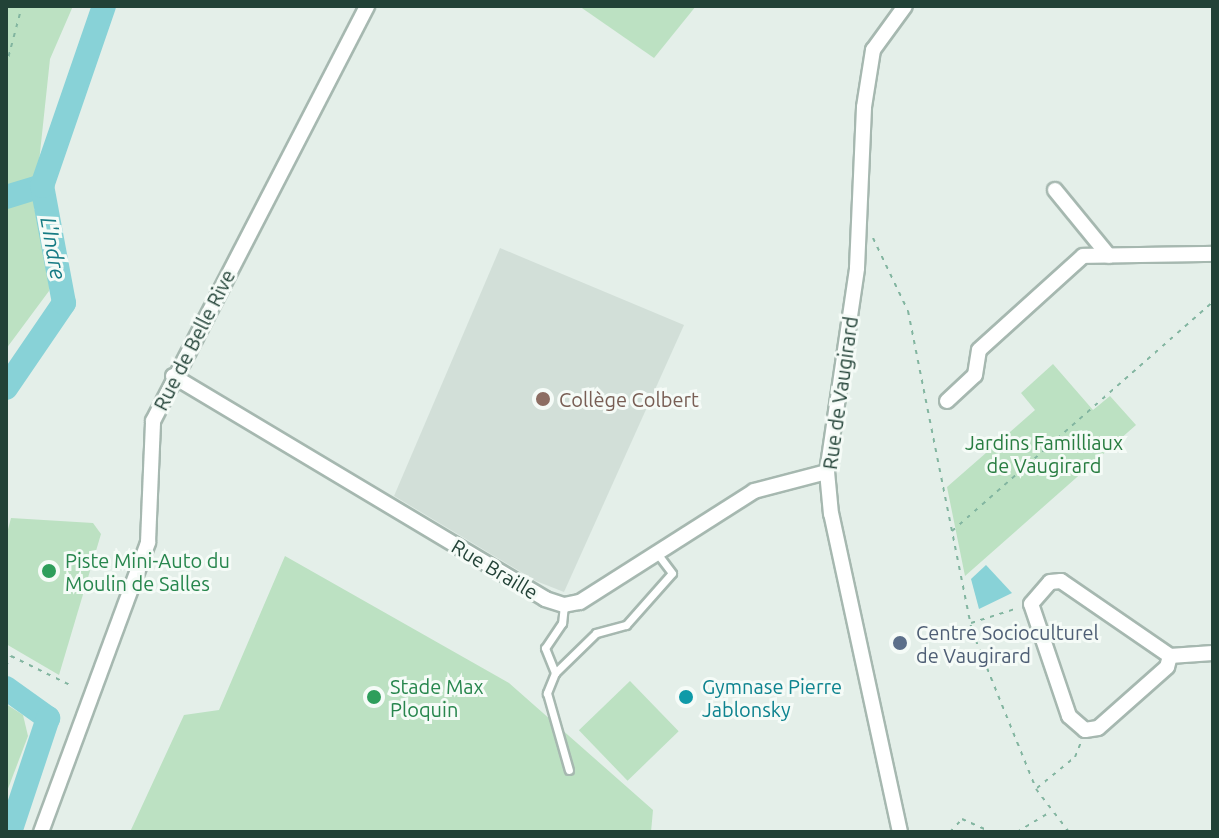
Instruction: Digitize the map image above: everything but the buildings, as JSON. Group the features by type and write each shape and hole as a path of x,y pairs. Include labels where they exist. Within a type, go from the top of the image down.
{"street":[{"name":"Rue de Belle Rive","path":"41,832 148,542 153,421 173,376 367,6"},
{"name":"Rue de Vaugirard","path":"900,832 831,514 827,472 857,268 864,107 873,50 905,6"},
{"path":"1055,190 1109,256"},
{"path":"947,401 975,375 979,350 1083,256 1213,254"},
{"name":"Rue Braille","path":"173,376 545,599 564,605 580,602 754,491 827,472"},
{"path":"1170,656 1167,667 1098,728 1085,730 1069,716 1031,604 1050,582 1067,583 1170,656 1213,653"}],"lane":[{"path":"569,770 547,693 555,673 596,633 626,625 672,573 657,553"},
{"path":"555,673 545,648 562,623 564,605"}],"path":[{"path":"6,66 22,6"},
{"path":"867,226 908,311 970,623 1036,789 1069,832"},
{"path":"952,531 1213,302"},
{"path":"970,623 1031,604"},
{"path":"6,666 11,656 70,685"},
{"path":"1036,789 1075,757 1085,730"},
{"path":"1017,832 1052,811"},
{"path":"950,832 962,819 991,832"}],"shaded area":[{"name":"Collège Colbert","path":"500,248 684,325 564,592 536,581 394,496"}],"green space":[{"path":"6,6 73,6 50,59 34,209 48,229 49,291 6,349"},
{"path":"579,6 696,6 654,58"},
{"name":"Jardins Familliaux de Vaugirard","path":"1053,364 1093,410 1110,396 1136,425 965,576 947,487 1035,410 1021,393"},
{"name":"Piste Mini-Auto du Moulin de Salles","path":"11,518 93,523 101,534 59,675 6,644 6,537"},
{"name":"Stade Max Ploquin","path":"285,556 509,683 653,810 651,832 130,832 184,715 219,710"},
{"path":"630,681 679,731 628,781 579,730"},
{"path":"6,704 23,715 28,736 6,794"}],"water":[{"path":"986,565 1012,593 979,609 971,579"}],"waterway":[{"name":"L'Indre","path":"6,388 64,303 42,186 104,6"},
{"name":"L'Indre","path":"6,197 42,186"},
{"name":"L'Indre","path":"6,688 48,718 10,832"}],"place":[{"name":"Collège Colbert","path":"543,399"},
{"name":"Piste Mini-Auto du Moulin de Salles","path":"49,571"},
{"name":"Centre Socioculturel de Vaugirard","path":"900,643"},
{"name":"Stade Max Ploquin","path":"374,697"},
{"name":"Gymnase Pierre Jablonsky","path":"686,697"}]}
